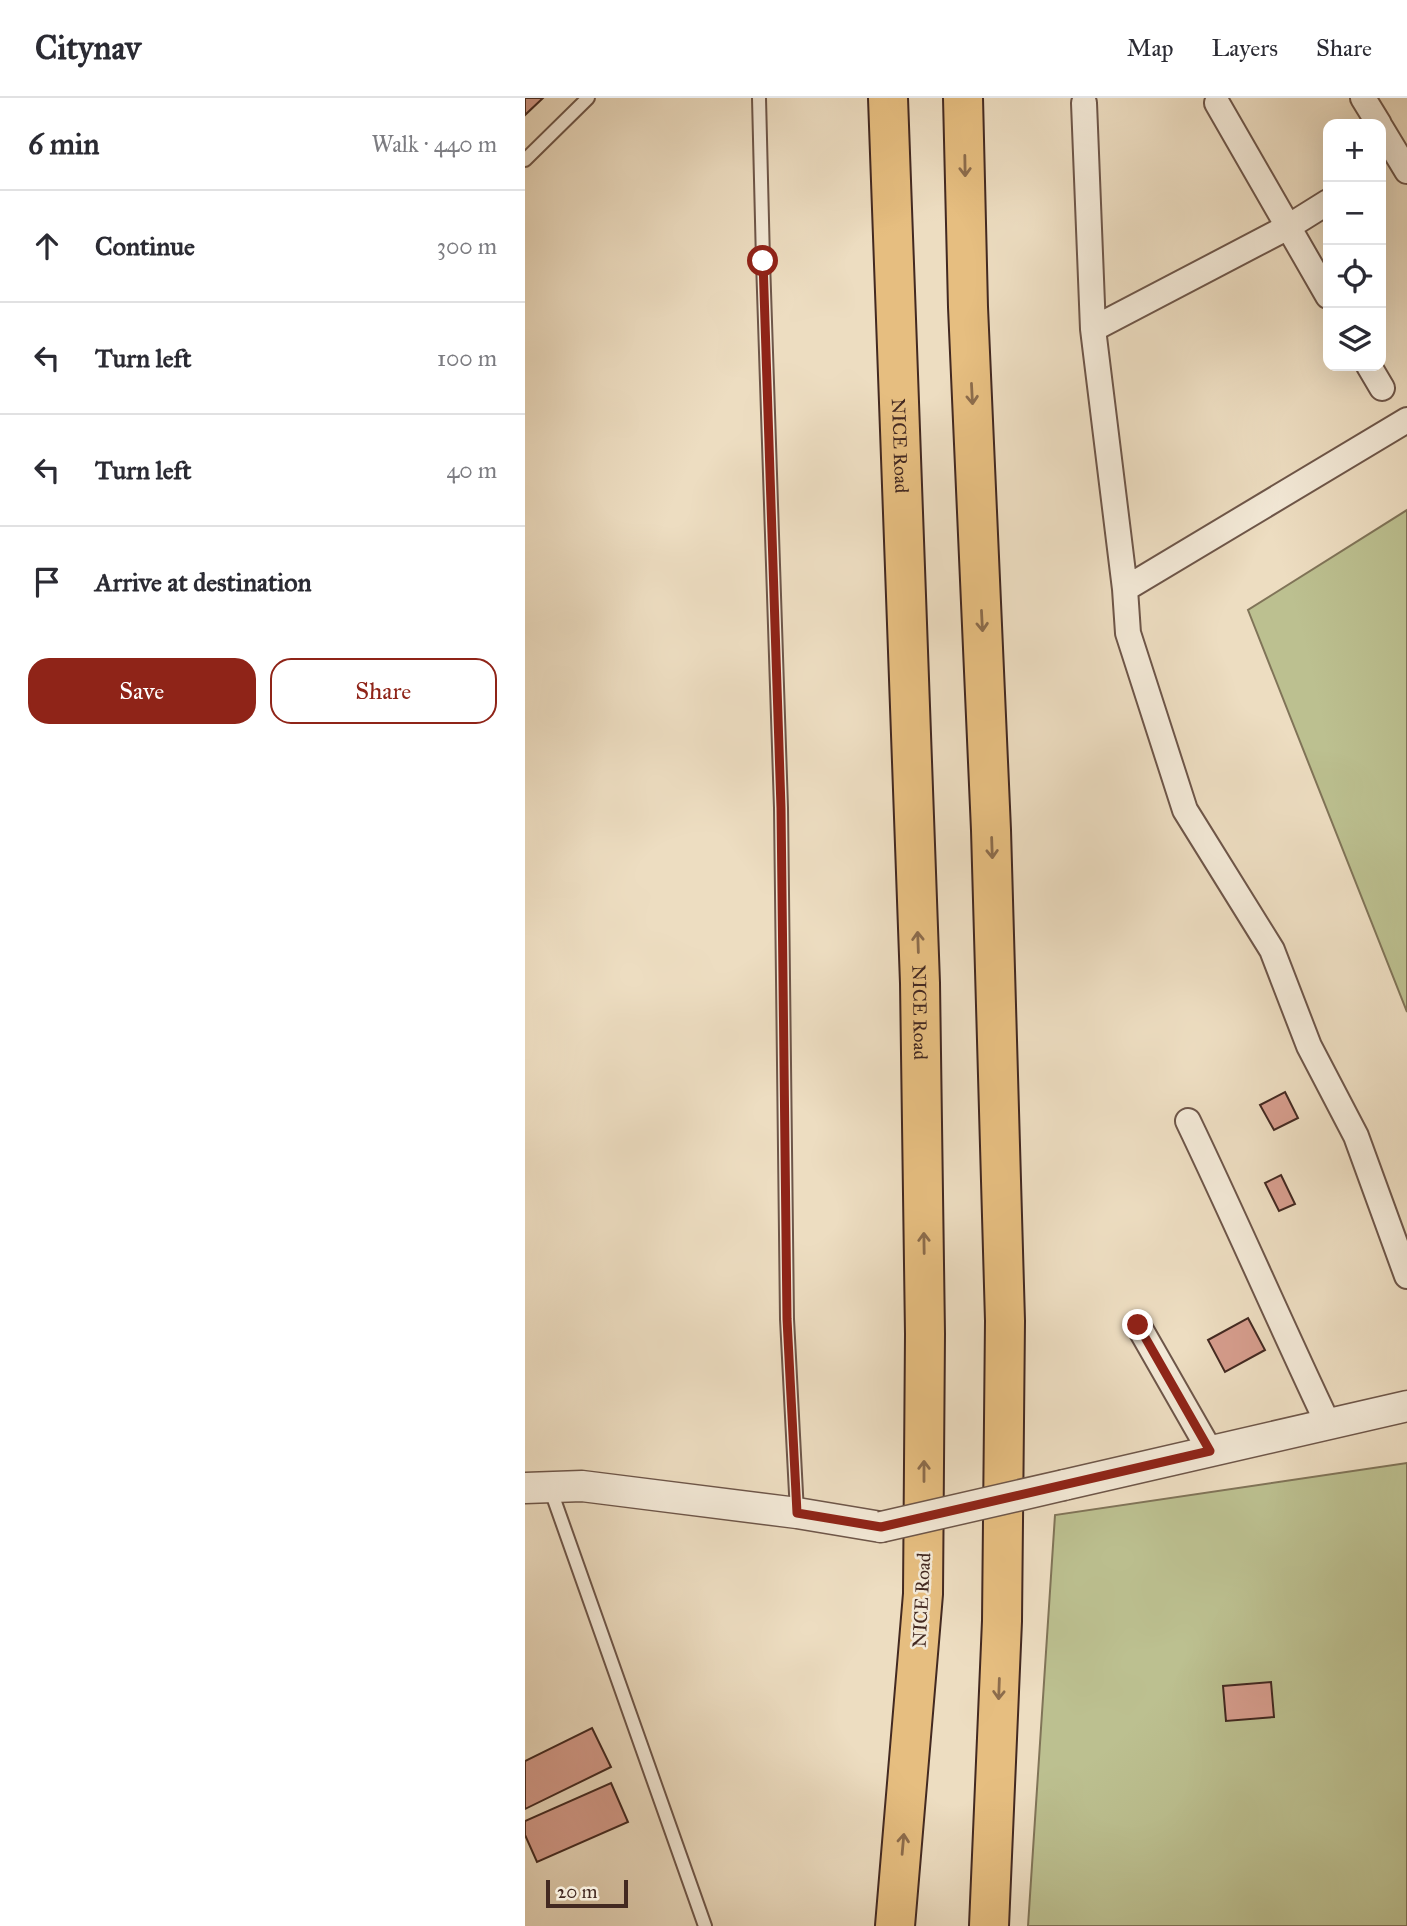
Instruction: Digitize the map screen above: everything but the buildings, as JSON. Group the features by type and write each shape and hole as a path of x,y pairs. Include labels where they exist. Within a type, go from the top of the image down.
{"highway":[{"name":"NICE Road","path":"887,98 920,983 925,1334 923,1594 895,1926"},
{"path":"963,98 968,307 992,844 1005,1321 1002,1621 989,1926"}],"street":[{"path":"1363,98 1376,119"},
{"path":"1084,103 1093,329 1128,633 1185,810 1272,950 1309,1046 1356,1136 1407,1276"},
{"path":"1217,103 1323,287"},
{"path":"1386,138 1398,163"},
{"path":"1093,329 1288,227 1323,205"},
{"path":"1372,371 1382,388"},
{"path":"1125,589 1407,420"},
{"path":"1188,1121 1328,1424"},
{"path":"1138,1325 1210,1451"},
{"path":"538,1488 582,1486 797,1513 881,1527 1407,1406"}],"lane":[{"path":"525,160 588,98"},
{"path":"759,98 781,808 787,1319 797,1513"},
{"path":"538,1488 705,1926"}],"green space":[{"path":"1407,510 1407,1012 1248,610"},
{"path":"1407,1463 1407,1926 1028,1926 1055,1515"}],"route":[{"path":"763,261 781,808 787,1319 797,1513 881,1527 1210,1451 1138,1325"}]}
